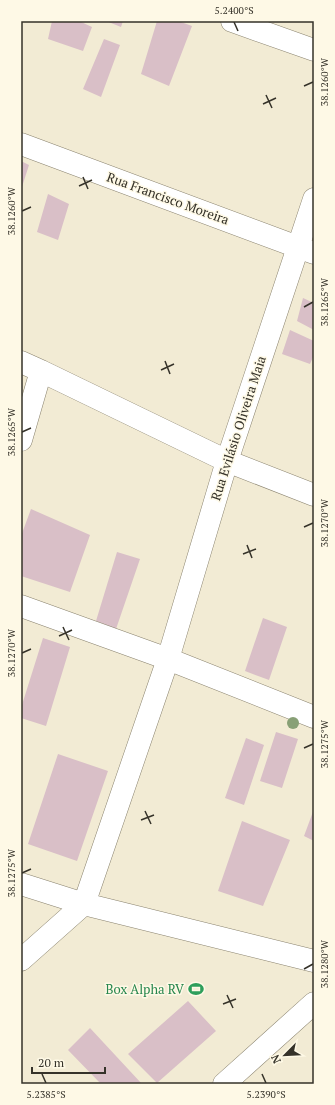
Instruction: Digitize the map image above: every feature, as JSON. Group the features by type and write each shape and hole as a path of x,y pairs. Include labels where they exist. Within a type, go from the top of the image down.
{"street":[{"path":"232,21 314,50"},
{"name":"Rua Francisco Moreira","path":"21,144 306,250"},
{"name":"Rua Evilásio Oliveira Maia","path":"84,904 168,659 227,461 306,250 314,200"},
{"path":"21,362 227,461 314,494"},
{"path":"21,440 41,371"},
{"path":"21,606 168,659 314,717"},
{"path":"21,884 84,904 314,961"},
{"path":"21,960 84,904"},
{"path":"224,1084 314,1004"}],"building":[{"path":"52,21 79,21 92,27 83,51 48,39"},
{"path":"106,21 123,21 121,27"},
{"path":"157,21 178,21 192,26 169,86 141,74"},
{"path":"104,39 120,45 101,97 83,89"},
{"path":"21,161 29,165 21,190"},
{"path":"48,194 69,204 58,240 37,232"},
{"path":"303,298 314,303 314,330 297,321"},
{"path":"290,330 314,341 314,355 310,364 282,354"},
{"path":"31,509 90,535 70,592 21,576 21,536"},
{"path":"117,552 140,559 116,629 96,621"},
{"path":"263,618 287,627 269,680 245,671"},
{"path":"43,638 70,647 46,726 21,718 21,708"},
{"path":"276,732 298,739 282,788 260,781"},
{"path":"246,738 264,745 244,805 225,798"},
{"path":"58,754 108,771 77,861 28,844"},
{"path":"314,809 314,841 304,836"},
{"path":"242,821 290,840 263,906 218,891"},
{"path":"188,1001 216,1031 157,1083 128,1054"},
{"path":"90,1028 142,1084 101,1084 68,1050"}],"place":[{"name":"Box Alpha RV","path":"196,989"}]}
